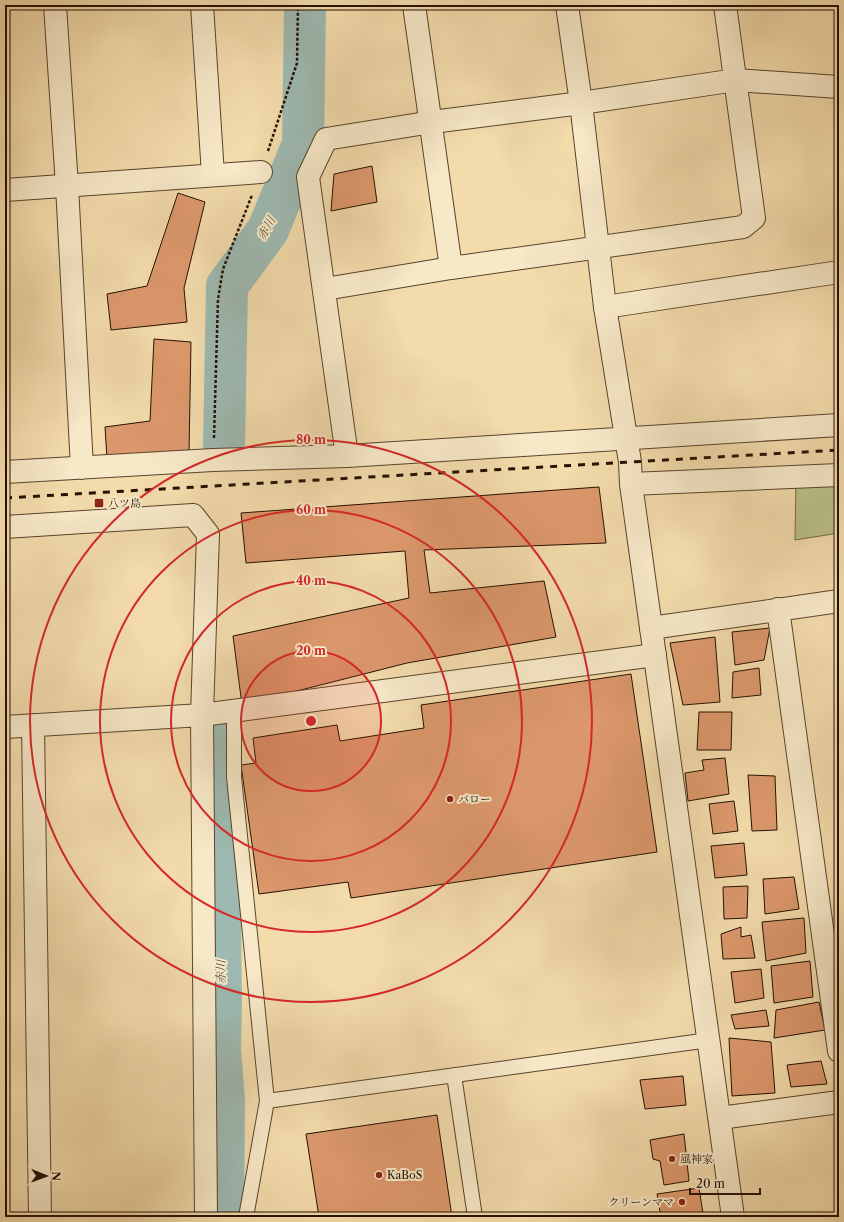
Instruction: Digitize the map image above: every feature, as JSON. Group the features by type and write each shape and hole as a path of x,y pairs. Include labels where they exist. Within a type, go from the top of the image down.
{"street":[{"path":"55,5 67,186 82,468"},
{"path":"202,5 212,175"},
{"path":"414,5 432,122 451,268"},
{"path":"567,5 581,103 605,307 626,440 733,1217"},
{"path":"325,289 598,246 743,227 754,218 725,5"},
{"path":"347,456 325,289 308,176 326,139 432,122 581,103 736,80 839,87"},
{"path":"5,190 261,172"},
{"path":"605,307 839,272"},
{"path":"5,472 213,460 347,456 626,440 839,425"},
{"path":"631,484 839,475"},
{"path":"5,527 193,516 208,534 202,715 206,1217"},
{"path":"651,628 839,601"},
{"path":"778,610 839,1051"},
{"path":"5,727 202,715 655,655"},
{"path":"33,725 40,1217"},
{"path":"720,1118 839,1102"}],"lane":[{"path":"234,711 234,777 267,1101 246,1217"},
{"path":"267,1101 709,1040"},
{"path":"454,1075 475,1217"}],"path":[{"path":"213,460 218,299 223,269 261,172 297,63 298,5"}],"green space":[{"path":"839,475 839,533 795,540 796,477"}],"building":[{"path":"372,166 377,202 331,211 334,174"},
{"path":"178,193 205,202 184,288 187,322 111,330 107,294 147,286"},
{"path":"154,339 191,342 189,452 107,459 105,427 150,421"},
{"path":"599,487 606,543 424,550 430,593 544,581 556,637 407,663 242,705 233,636 409,598 405,551 246,563 241,513"},
{"path":"770,628 764,660 735,665 732,632"},
{"path":"715,637 720,702 683,705 670,643"},
{"path":"759,668 761,695 732,698 733,672"},
{"path":"631,674 657,852 351,898 348,882 259,894 241,765 256,763 253,738 337,725 340,741 424,728 421,705"},
{"path":"699,712 732,712 731,750 697,750"},
{"path":"725,758 729,794 688,801 685,773 704,770 702,760"},
{"path":"748,775 775,776 777,830 752,831"},
{"path":"734,801 738,831 713,834 709,804"},
{"path":"744,843 747,875 715,878 711,846"},
{"path":"794,877 799,909 765,914 763,879"},
{"path":"748,886 747,918 724,919 723,887"},
{"path":"804,918 806,953 766,961 762,922"},
{"path":"741,927 741,937 751,935 755,958 723,959 721,934"},
{"path":"810,961 813,997 774,1003 771,966"},
{"path":"761,969 764,998 735,1003 731,972"},
{"path":"819,1002 825,1030 774,1038 776,1010"},
{"path":"766,1010 769,1026 735,1029 731,1015"},
{"path":"729,1038 771,1042 775,1093 732,1096"},
{"path":"821,1061 827,1084 791,1087 787,1065"},
{"path":"683,1076 686,1105 645,1109 640,1080"},
{"name":"KaBoS","path":"437,1115 452,1217 319,1217 306,1134"},
{"path":"684,1134 689,1181 664,1185 660,1161 653,1159 650,1140"},
{"path":"699,1188 703,1213 678,1217 661,1217 657,1194"}],"waterway":[{"name":"赤川","path":"224,447 227,286 268,230 303,144 305,5"},
{"name":"赤川","path":"218,727 221,1005 220,1050 224,1101 223,1217"}],"railway":[{"path":"5,498 839,450"}],"place":[{"name":"八ツ島","path":"99,503"},
{"name":"バロー","path":"450,799"},
{"name":"風神家","path":"672,1159"},
{"name":"KaBoS","path":"379,1175"},
{"name":"クリーンママ","path":"682,1202"}]}
